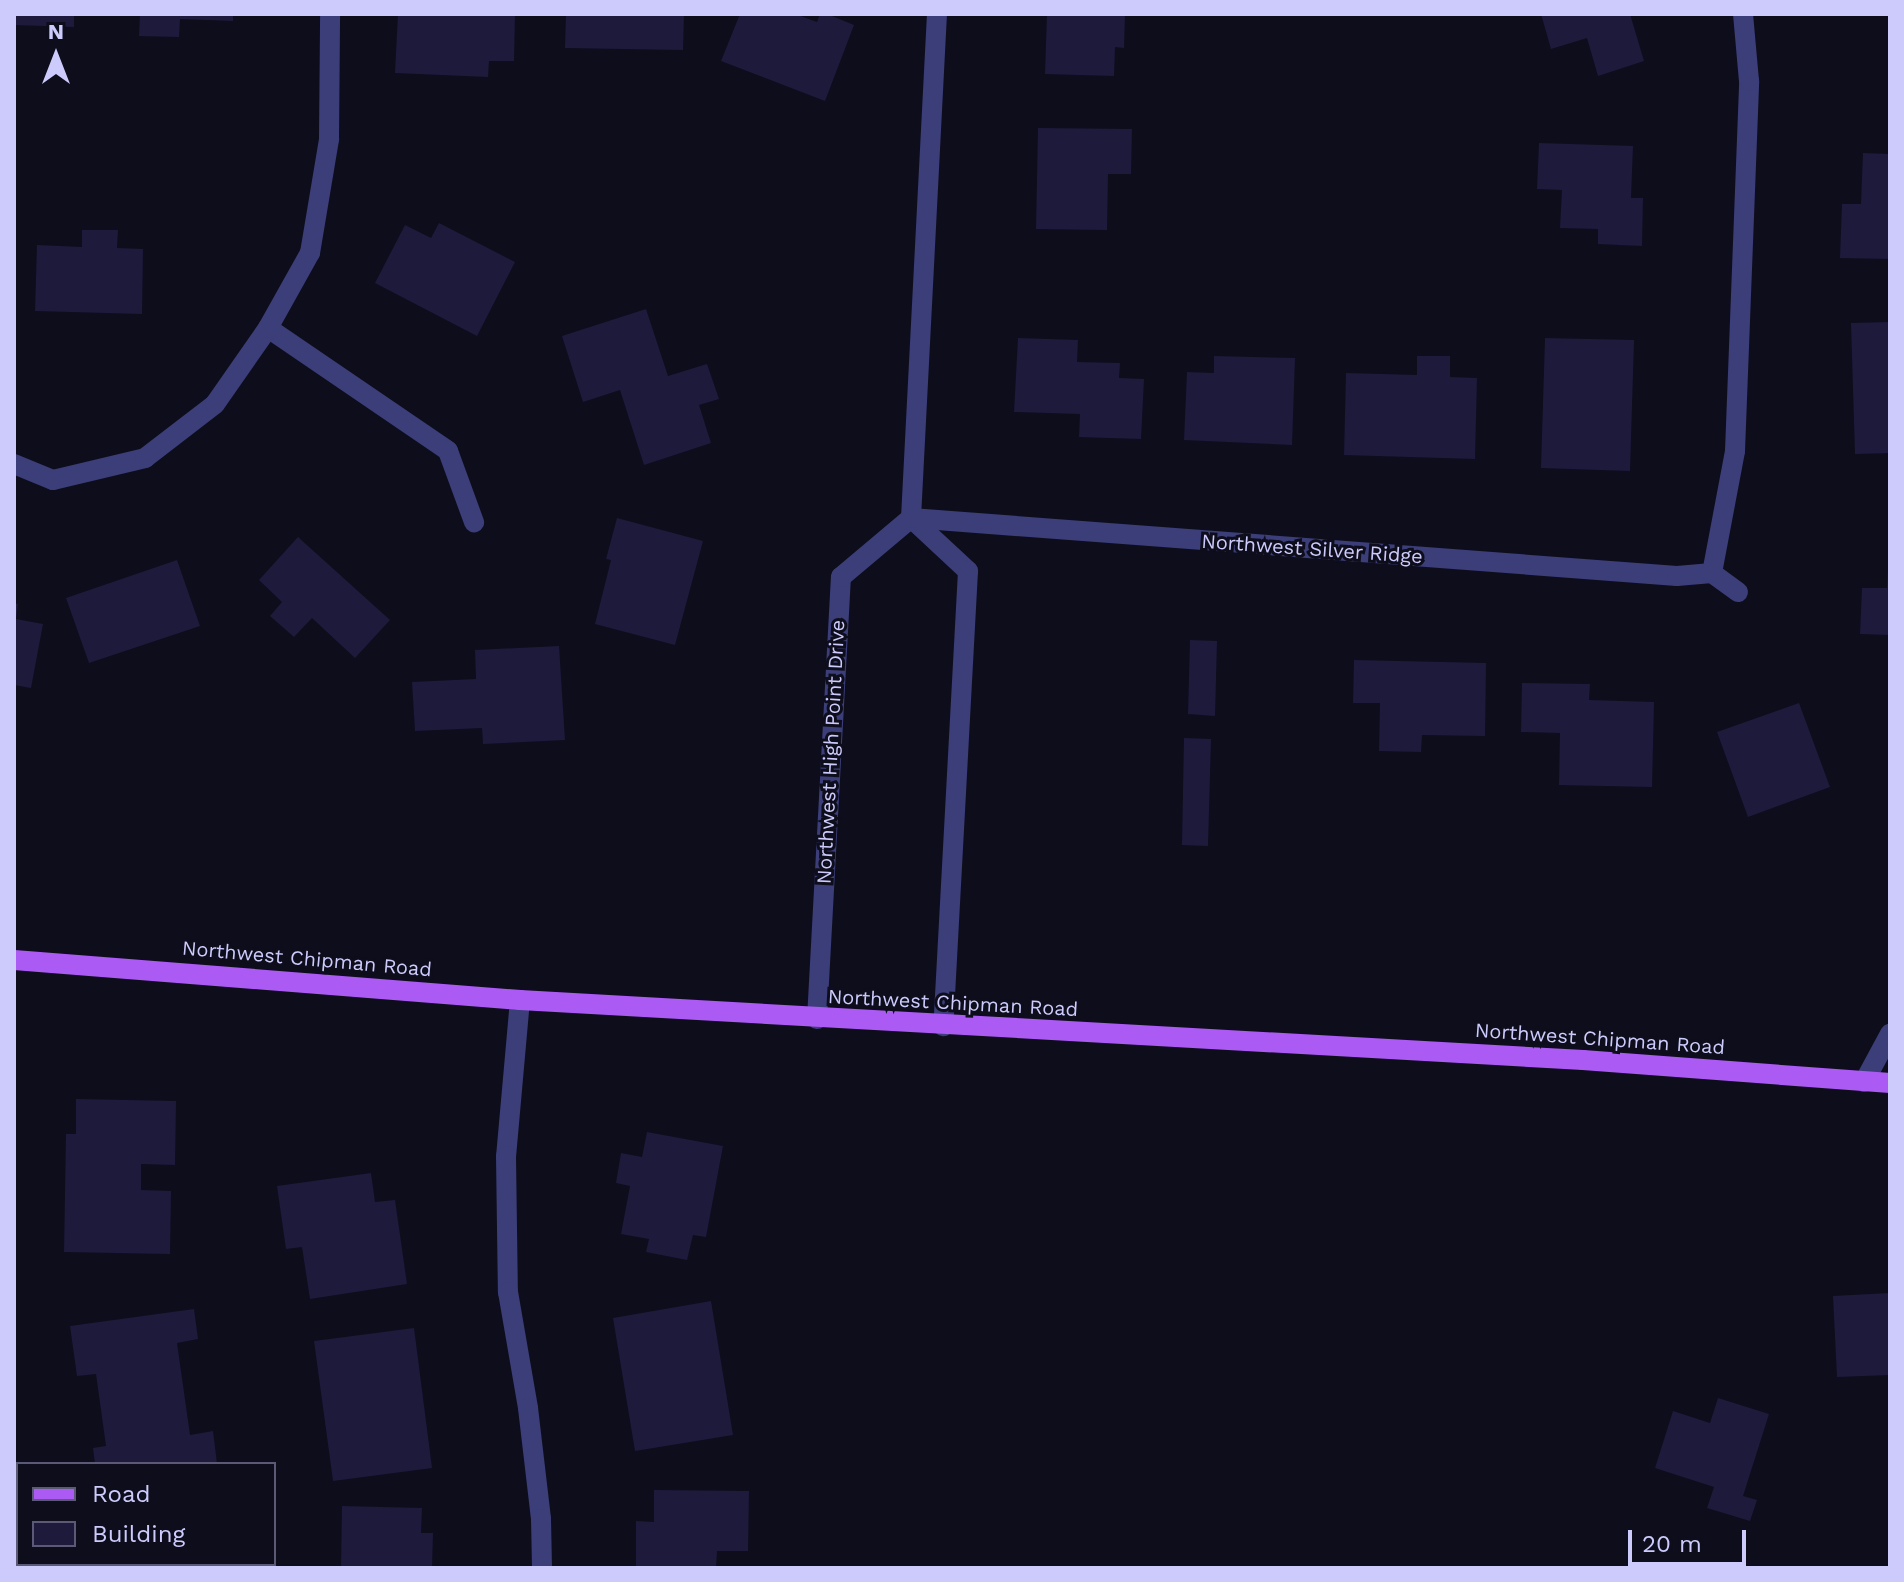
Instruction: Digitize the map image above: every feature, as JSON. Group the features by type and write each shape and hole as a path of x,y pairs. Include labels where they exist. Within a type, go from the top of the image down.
{"main road":[{"name":"Northwest Chipman Road","path":"14,960 520,1000 1583,1060 1890,1083"}],"street":[{"path":"14,464 53,480 145,458 215,404 268,328 310,253 329,139 330,14"},
{"path":"937,14 911,518 968,571 943,1026"},
{"path":"1738,592 1712,573 1735,451 1749,81 1743,14"},
{"path":"268,328 448,451 474,522"},
{"name":"Northwest Silver Ridge","path":"911,518 1677,576 1712,573"},
{"name":"Northwest High Point Drive","path":"817,1019 841,577 911,518"},
{"path":"520,1000 506,1156 508,1292 528,1408 541,1519 542,1568"},
{"path":"1864,1082 1890,1034"}],"building":[{"path":"14,14 74,14 74,27 14,25"},
{"path":"140,14 233,14 233,21 180,19 179,37 139,36"},
{"path":"398,14 515,14 514,61 489,61 488,77 395,73"},
{"path":"566,14 684,14 683,50 565,48"},
{"path":"740,14 795,14 817,22 820,14 827,14 854,25 825,101 721,61"},
{"path":"1047,14 1125,14 1124,48 1115,47 1114,76 1045,74"},
{"path":"1541,14 1630,14 1644,61 1598,76 1587,38 1551,49"},
{"path":"1038,128 1132,129 1131,174 1108,174 1107,230 1036,229"},
{"path":"1539,143 1633,146 1631,198 1643,198 1642,246 1598,244 1598,229 1560,228 1562,190 1537,189"},
{"path":"1863,153 1890,154 1890,259 1840,258 1842,204 1861,204"},
{"path":"439,223 515,262 477,336 375,283 405,225 431,238"},
{"path":"82,230 118,230 117,248 143,249 142,314 35,311 37,245 82,247"},
{"path":"646,309 668,376 707,364 719,399 699,405 711,443 644,465 620,390 583,402 562,336"},
{"path":"1890,322 1890,453 1855,454 1851,323"},
{"path":"1018,338 1078,340 1077,362 1120,363 1119,378 1144,379 1141,439 1079,437 1080,414 1014,412"},
{"path":"1545,338 1634,340 1630,471 1541,468"},
{"path":"1214,356 1295,358 1292,445 1184,440 1187,372 1214,373"},
{"path":"1417,356 1450,356 1450,377 1477,378 1475,459 1344,455 1346,373 1417,375"},
{"path":"617,518 703,541 675,645 595,624 611,560 606,559"},
{"path":"298,537 390,620 355,658 312,618 294,637 270,616 282,602 259,580"},
{"path":"177,560 200,626 89,663 66,598"},
{"path":"1887,568 1890,635 1860,634 1862,588 1887,588"},
{"path":"14,603 18,604 16,619 43,624 31,688 14,685"},
{"path":"1190,640 1217,641 1215,716 1188,714"},
{"path":"559,646 565,740 483,744 482,728 415,731 412,682 476,679 475,650"},
{"path":"1354,660 1486,663 1485,736 1422,735 1421,752 1379,751 1380,703 1353,703"},
{"path":"1522,683 1590,684 1589,700 1654,702 1652,787 1559,785 1560,733 1521,732"},
{"path":"1799,703 1830,787 1748,817 1717,732"},
{"path":"1184,738 1211,739 1208,846 1182,845"},
{"path":"76,1099 176,1101 175,1165 141,1164 141,1190 171,1191 170,1254 64,1252 66,1134 76,1134"},
{"path":"647,1132 723,1146 706,1237 693,1235 687,1260 646,1252 649,1239 621,1234 630,1186 616,1183 621,1153 642,1157"},
{"path":"371,1173 375,1202 395,1200 407,1284 310,1299 302,1247 286,1249 277,1186"},
{"path":"1890,1293 1890,1375 1837,1377 1833,1296"},
{"path":"711,1301 733,1435 635,1451 613,1318"},
{"path":"194,1309 198,1339 177,1343 190,1435 213,1431 217,1462 95,1462 93,1448 106,1446 96,1374 77,1376 70,1326"},
{"path":"414,1328 432,1468 333,1481 314,1341"},
{"path":"1718,1398 1769,1414 1743,1496 1757,1500 1750,1521 1707,1508 1714,1487 1655,1468 1673,1411 1710,1423"},
{"path":"654,1490 749,1491 748,1551 717,1551 716,1568 636,1568 636,1521 654,1522"},
{"path":"342,1506 422,1508 421,1533 433,1533 432,1568 341,1568"},
{"path":"121,1566 225,1566 225,1568"}]}
